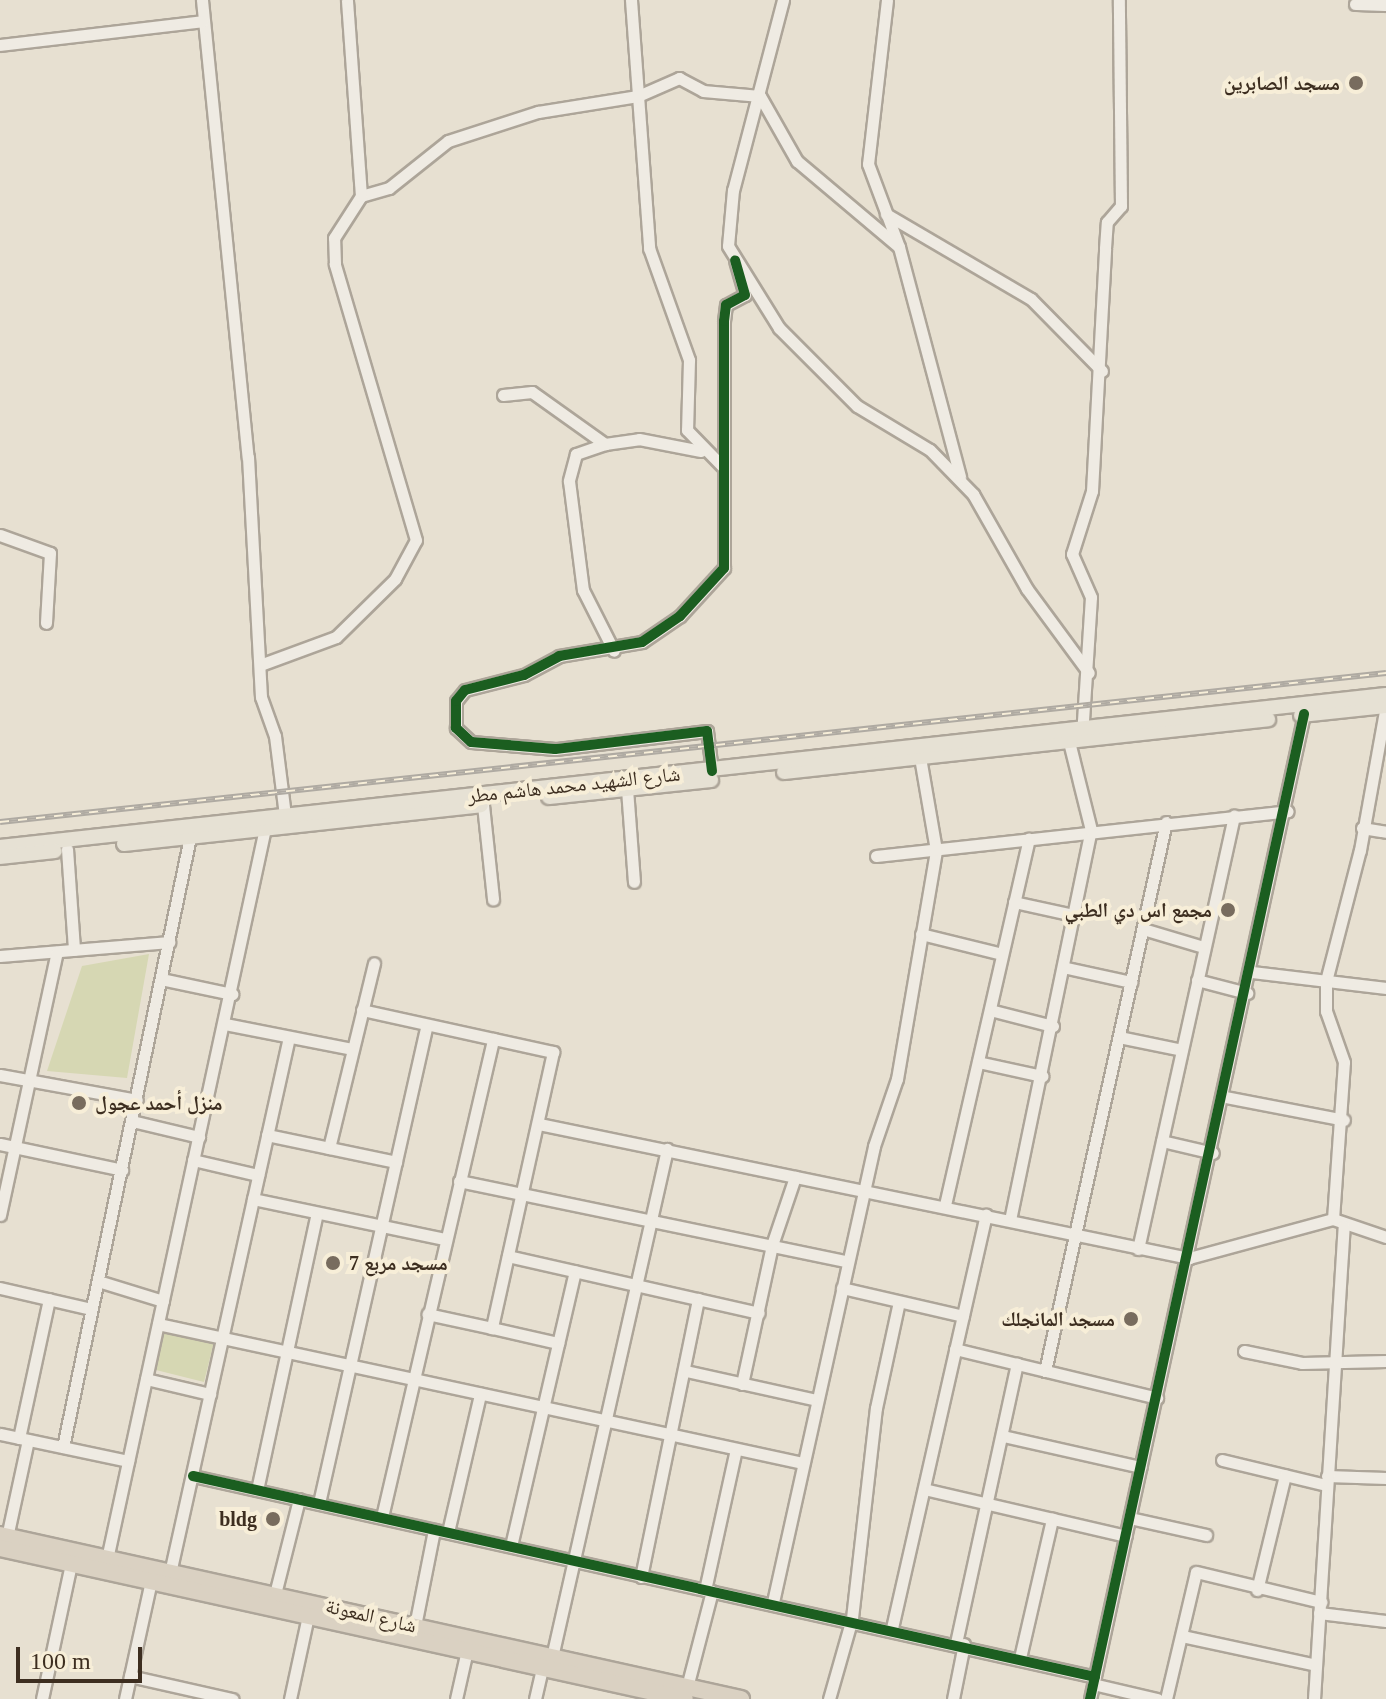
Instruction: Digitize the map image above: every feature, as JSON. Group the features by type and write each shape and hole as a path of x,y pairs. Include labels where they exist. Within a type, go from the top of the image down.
{"highway":[{"name":"شارع المعونة","path":"2,1540 275,1594 415,1626 547,1662 686,1693"},
{"name":"شارع المعونة","path":"2,1540 71,1564 467,1650 547,1662 618,1692 686,1693 741,1699"}],"main road":[{"name":"شارع الشهيد محمد هاشم مطر","path":"0,857 920,757 1386,695"},
{"name":"شارع الشهيد محمد هاشم مطر","path":"0,847 712,771 1386,706"}],"street":[{"path":"202,0 248,457 260,665 285,815"},
{"path":"260,665 332,641 395,579 416,540 335,264 334,238 361,196 347,0"},
{"path":"631,0 649,248 679,317 690,370 687,430 701,451 723,467"},
{"path":"712,771 707,731 555,749 471,742 458,733 456,701 465,690 524,675 559,656 614,651 658,633 724,568 726,305 745,295 725,229 783,0"},
{"path":"887,0 866,153 899,247 961,481"},
{"path":"1010,1220 1078,916 1091,830 1078,737 1089,673 1091,597 1072,554 1090,503 1102,371 1107,222 1121,206 1119,0"},
{"path":"1355,4 1386,5"},
{"path":"0,45 203,21"},
{"path":"361,196 389,188 448,141 538,112 638,96 679,78 703,91 760,96"},
{"path":"760,96 803,168 899,247"},
{"path":"886,214 1023,293 1102,371"},
{"path":"735,260 779,328 844,394 930,450 961,481 1089,673"},
{"path":"503,395 532,392 605,444"},
{"path":"614,651 583,590 569,481 576,454 605,444 639,439 701,451"},
{"path":"0,535 50,553 46,623"},
{"path":"1333,1219 1344,1120 1344,1062 1326,1011 1326,981 1362,828 1386,706"},
{"path":"1090,1699 1288,811 1304,714"},
{"path":"773,1602 847,1261 897,1079 936,850 920,757"},
{"path":"627,789 634,882"},
{"path":"483,805 493,899"},
{"path":"876,856 1091,830 1288,811"},
{"path":"1138,1249 1234,816"},
{"path":"1045,1371 1166,822"},
{"path":"107,1559 232,994 265,828"},
{"path":"1362,828 1386,832"},
{"path":"63,1447 190,837"},
{"path":"945,1205 1029,839"},
{"path":"67,849 74,950"},
{"path":"1014,902 1078,916"},
{"path":"1143,929 1203,947"},
{"path":"921,934 1002,954"},
{"path":"0,956 169,942"},
{"path":"0,1215 57,952"},
{"path":"329,1148 374,963"},
{"path":"1067,968 1131,982"},
{"path":"1252,972 1386,988"},
{"path":"161,979 232,994"},
{"path":"1197,980 1247,993"},
{"path":"362,1010 553,1052 492,1328"},
{"path":"990,1010 1053,1026"},
{"path":"225,1024 352,1049"},
{"path":"319,1503 427,1025"},
{"path":"170,1573 289,1037"},
{"path":"1119,1037 1182,1050"},
{"path":"382,1517 444,1239 493,1039"},
{"path":"978,1062 1042,1076"},
{"path":"0,1075 137,1100"},
{"path":"1225,1097 1344,1120"},
{"path":"132,1121 199,1137"},
{"path":"539,1124 945,1205 1189,1258 1333,1219 1344,1226 1386,1237"},
{"path":"267,1135 396,1162"},
{"path":"1162,1141 1213,1153"},
{"path":"0,1144 122,1170"},
{"path":"535,1699 576,1562 648,1217 667,1149"},
{"path":"193,1160 258,1175"},
{"path":"742,1384 772,1245 795,1177"},
{"path":"459,1181 648,1217 847,1261"},
{"path":"253,1199 444,1239"},
{"path":"257,1490 317,1213"},
{"path":"892,1628 986,1215"},
{"path":"1314,1699 1331,1363 1344,1226"},
{"path":"508,1256 759,1313"},
{"path":"511,1546 575,1271"},
{"path":"98,1281 163,1301"},
{"path":"0,1288 91,1309"},
{"path":"842,1288 963,1316"},
{"path":"2,1540 49,1299"},
{"path":"641,1577 686,1371 698,1299"},
{"path":"829,1699 852,1618 876,1408 899,1302"},
{"path":"428,1314 558,1343"},
{"path":"158,1324 803,1463"},
{"path":"955,1349 1157,1398"},
{"path":"1244,1351 1331,1363 1386,1361"},
{"path":"953,1699 960,1644 1017,1364"},
{"path":"686,1371 817,1400"},
{"path":"146,1379 210,1394"},
{"path":"448,1532 480,1394"},
{"path":"0,1434 128,1461"},
{"path":"1003,1436 1141,1467"},
{"path":"686,1693 736,1449"},
{"path":"1222,1460 1326,1481 1386,1478"},
{"path":"1257,1590 1285,1475"},
{"path":"193,1476 641,1577 852,1618 1020,1658 1157,1699"},
{"path":"924,1489 1126,1536"},
{"path":"275,1594 299,1499"},
{"path":"1130,1518 1206,1535"},
{"path":"1020,1658 1052,1519"},
{"path":"415,1626 434,1530"},
{"path":"42,1699 71,1564"},
{"path":"1166,1699 1196,1572 1320,1608 1386,1621"},
{"path":"125,1699 151,1581"},
{"path":"290,1699 308,1616"},
{"path":"1182,1636 1316,1665"},
{"path":"456,1699 467,1650"},
{"path":"130,1676 232,1699"}],"green space":[{"path":"149,954 127,1078 47,1071 82,966"},
{"path":"161,1330 214,1342 204,1382 152,1369"}],"railway":[{"path":"0,822 1386,673"}],"cycle path":[{"path":"712,771 707,731 555,749 471,742 456,728 456,701 465,690 524,675 559,656 642,642 680,616 724,568 724,321 726,305 745,295 735,260"},
{"path":"1090,1699 1304,714"},
{"path":"193,1476 1095,1677"}],"place":[{"name":"مسجد الصابرين","path":"1356,83"},
{"name":"مجمع اس دي الطبي","path":"1228,910"},
{"name":"منزل أحمد عجول","path":"79,1103"},
{"name":"مسجد مربع 7","path":"333,1263"},
{"name":"مسجد المانجلك","path":"1131,1319"},
{"name":"bldg","path":"273,1519"}]}
